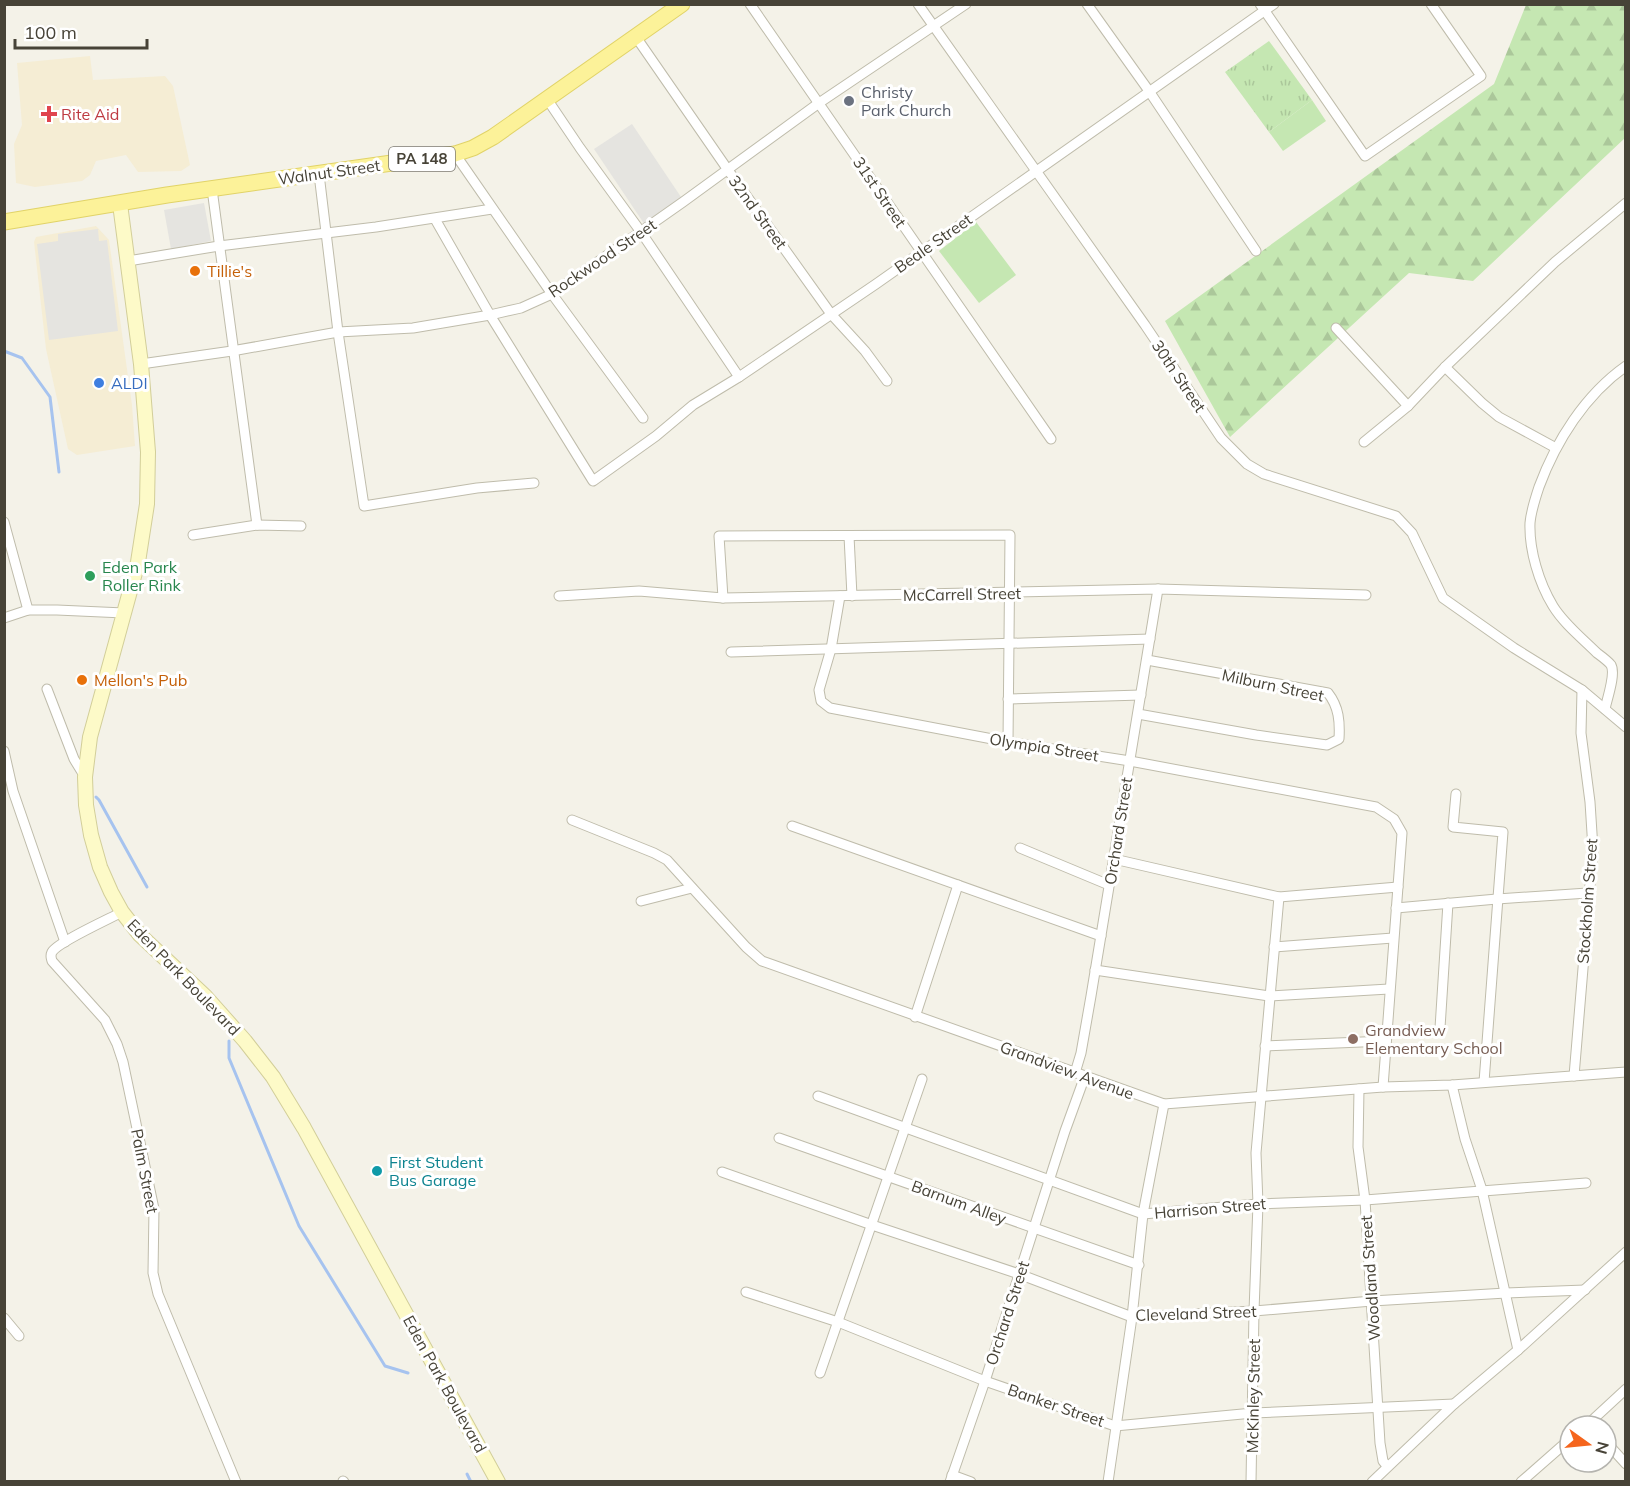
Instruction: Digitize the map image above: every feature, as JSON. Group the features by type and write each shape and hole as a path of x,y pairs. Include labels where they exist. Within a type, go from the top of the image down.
{"main road":[{"name":"Walnut Street","path":"4,222 455,154 473,148 493,137 682,4"},
{"name":"Eden Park Boulevard","path":"120,204 141,364 148,452 147,504 138,562 90,737 85,777 86,805 100,867 122,912 140,935 205,996 273,1077 310,1138 498,1482"}],"street":[{"name":"31st Street","path":"750,4 1051,439"},
{"name":"30th Street","path":"918,4 1145,325 1221,438 1247,464 1264,474 1396,516 1412,533 1443,598 1514,648 1582,690 1626,728"},
{"name":"Rockwood Street","path":"141,364 338,332 413,328 521,308 552,294 819,103 966,4"},
{"path":"1087,4 1149,91 1256,251"},
{"name":"Beale Street","path":"490,315 593,481 656,436 693,405 739,377 831,314 1149,91 1262,8 1274,4"},
{"path":"1262,8 1365,156 1481,76 1431,4"},
{"name":"32nd Street","path":"636,37 831,314 865,351 887,381"},
{"path":"547,99 739,377"},
{"path":"455,154 552,294 643,418"},
{"path":"318,174 338,332 364,506 477,488 534,483"},
{"path":"212,189 257,525"},
{"path":"1364,442 1408,406 1445,367 1555,262 1626,203"},
{"path":"128,261 219,246 376,227 492,209"},
{"path":"435,219 490,315"},
{"path":"1336,328 1408,406"},
{"path":"1605,710 1611,686 1611,665 1553,607 1538,574 1530,523 1534,503 1556,448 1580,412 1614,374 1626,366"},
{"path":"1445,367 1499,417 1556,448"},
{"path":"4,522 28,610"},
{"path":"193,535 257,525 301,526"},
{"path":"723,598 719,536 1010,535 1008,742"},
{"path":"849,536 852,596"},
{"name":"McCarrell Street","path":"559,596 639,591 723,598 1158,589 1366,595"},
{"name":"Orchard Street","path":"1075,1073 1081,1053 1158,589"},
{"name":"Olympia Street","path":"840,596 831,649 819,690 820,701 830,708 1376,807 1394,819 1402,833 1398,887"},
{"path":"4,618 28,610 124,613"},
{"path":"731,652 1150,639"},
{"name":"Milburn Street","path":"1138,714 1327,745 1339,739 1340,725 1335,703 1328,693 1147,660"},
{"path":"47,689 74,759 85,777"},
{"name":"Stockholm Street","path":"1574,1076 1593,849 1590,802 1581,733 1582,690"},
{"path":"1008,699 1141,695"},
{"path":"4,751 14,791 65,942 122,912"},
{"path":"1456,794 1453,827 1503,832 1484,1082"},
{"name":"Grandview Avenue","path":"572,820 667,860 762,962 1164,1104 1383,1087 1452,1085 1626,1072"},
{"path":"792,826 1101,936"},
{"path":"1020,848 1109,885"},
{"path":"1114,859 1280,897 1398,887 1383,1087"},
{"path":"915,1017 958,885"},
{"path":"641,901 692,888"},
{"path":"1396,908 1588,894"},
{"name":"McKinley Street","path":"1251,1482 1258,1204 1256,1153 1280,897"},
{"path":"1440,1028 1448,903"},
{"path":"1274,947 1394,938"},
{"name":"Palm Street","path":"65,942 50,955 52,961 105,1020 123,1062 154,1209 153,1273 158,1294 236,1482"},
{"path":"1095,970 1269,996 1389,988"},
{"path":"1265,1046 1386,1041"},
{"name":"Orchard Street","path":"951,1478 986,1381 1085,1076"},
{"path":"820,1373 922,1079"},
{"path":"1452,1085 1465,1139 1482,1190 1518,1350"},
{"name":"Woodland Street","path":"1359,1089 1358,1147 1365,1200 1377,1406 1381,1452 1387,1466"},
{"name":"Harrison Street","path":"818,1096 1143,1214 1258,1204 1365,1200 1586,1183"},
{"path":"1108,1482 1139,1265 1143,1214 1164,1104"},
{"name":"Barnum Alley","path":"779,1138 1139,1265"},
{"name":"Cleveland Street","path":"722,1172 1019,1274 1132,1317 1585,1290"},
{"path":"1372,1482 1454,1404 1518,1350 1626,1252"},
{"name":"Banker Street","path":"746,1292 838,1322 986,1381 1115,1426 1253,1413 1454,1404"},
{"path":"4,1318 20,1336"},
{"path":"1600,1414 1626,1389"},
{"path":"1521,1482 1558,1450"},
{"path":"951,1478 971,1482"}],"shaded area":[{"path":"90,56 93,80 165,76 173,86 190,165 181,171 138,172 126,155 96,161 90,175 82,181 35,187 16,183 14,144 22,125 17,63"},
{"path":"632,124 683,200 645,225 594,149"},
{"path":"204,203 211,241 171,249 164,210"},
{"path":"96,226 109,240 132,405 135,446 77,455 68,449 46,349 34,242 36,237"},
{"path":"98,229 99,241 107,240 118,331 49,340 37,244 58,241 58,234"}],"green space":[{"path":"1526,5 1625,5 1625,138 1473,281 1409,273 1230,437 1165,321 1494,84"},
{"path":"1269,41 1312,100 1269,132 1225,72"},
{"path":"1312,100 1326,121 1283,151 1269,132"},
{"path":"976,222 1016,275 979,303 939,251"}],"waterway":[{"path":"4,351 22,358 50,397 59,472"},
{"path":"96,797 147,887"},
{"path":"229,1041 229,1058 299,1226 385,1366 408,1373"},
{"path":"467,1474 471,1482"}],"place":[{"name":"Christy Park Church","path":"849,101"},
{"name":"Rite Aid","path":"49,114"},
{"name":"Tillie's","path":"195,271"},
{"name":"ALDI","path":"99,383"},
{"name":"Eden Park Roller Rink","path":"90,576"},
{"name":"Mellon's Pub","path":"82,680"},
{"name":"Grandview Elementary School","path":"1353,1039"},
{"name":"First Student Bus Garage","path":"377,1171"}]}
